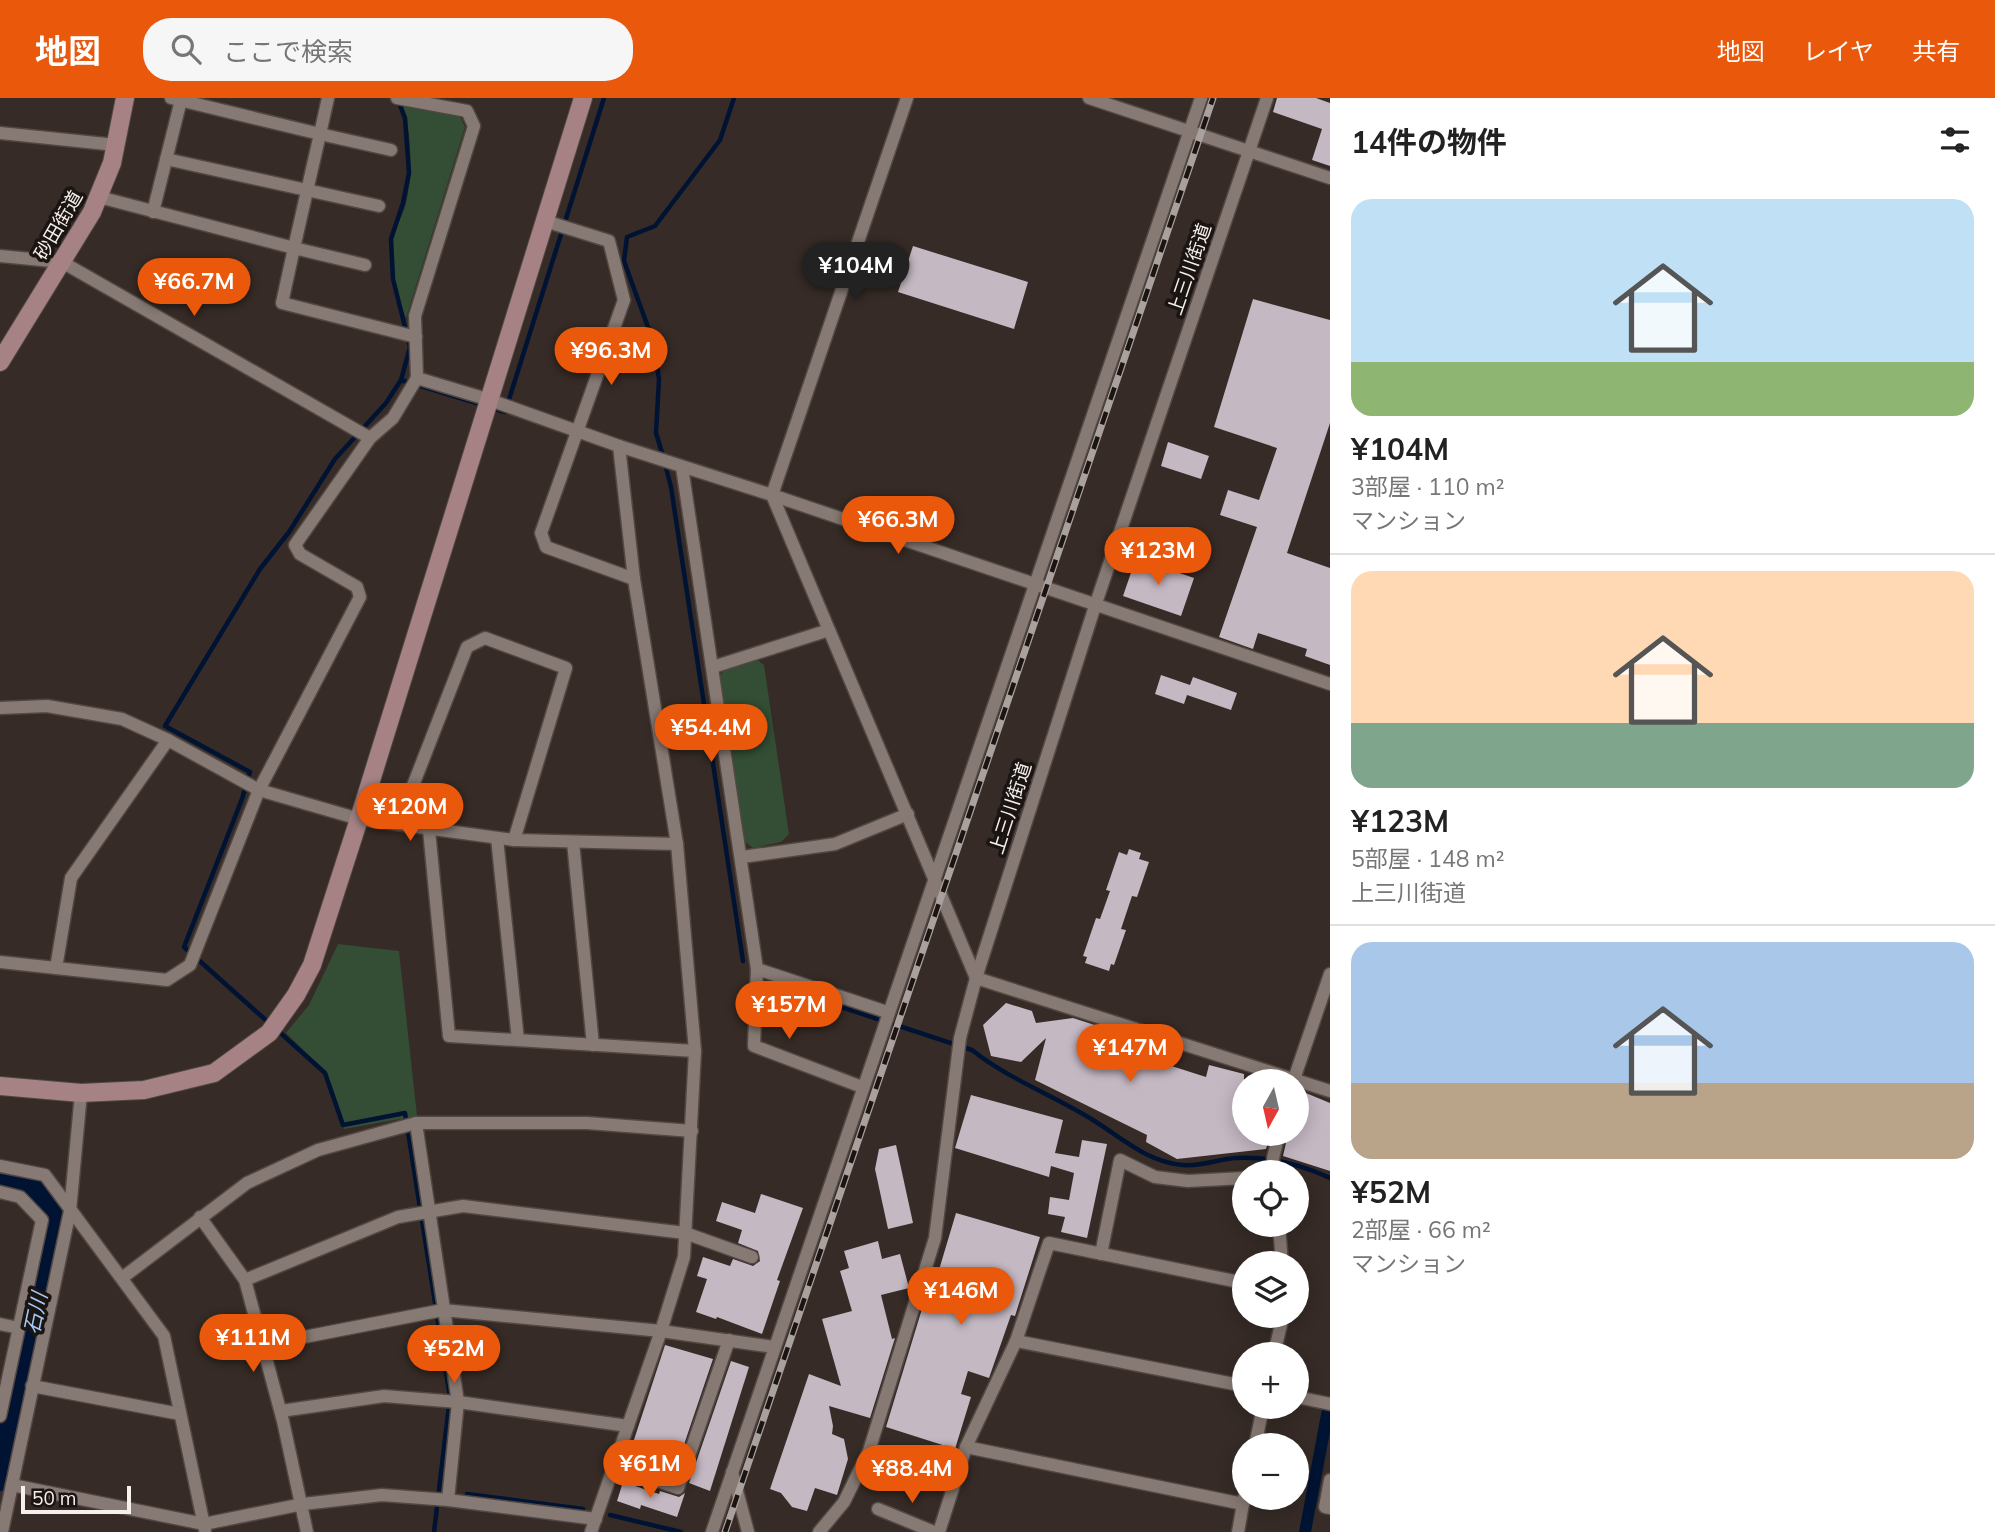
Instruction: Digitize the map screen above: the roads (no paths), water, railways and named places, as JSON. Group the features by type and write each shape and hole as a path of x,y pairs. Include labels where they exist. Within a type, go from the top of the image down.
{"street":[{"name":"砂田街道","path":"0,362 6,341 62,262 99,197 116,145 125,98"},
{"path":"328,98 282,303 416,337"},
{"path":"0,962 167,980 190,965 259,790 360,597 357,587 300,554 295,545 370,438 393,418 417,378 415,316 474,126 467,111 397,98"},
{"path":"0,1086 81,1093 144,1090 214,1073 269,1033 296,995 312,965 359,819 583,98"},
{"path":"907,98 772,495 935,875 976,978 1257,1069"},
{"path":"1089,98 1330,178"},
{"path":"712,1532 887,1012 1201,98"},
{"name":"上三川街道","path":"820,1532 844,1502 869,1451 934,1238 960,1038 976,978 1095,606 1267,98"},
{"path":"153,212 166,159 176,99 391,150"},
{"path":"0,133 116,145"},
{"path":"166,159 379,206"},
{"path":"99,197 365,265"},
{"path":"545,221 609,241 624,300 541,533 546,547 634,579"},
{"path":"0,256 62,262 370,438"},
{"path":"417,378 490,400 619,446 772,495 1330,684"},
{"path":"591,1532 684,1257 695,1051 677,844 634,579 619,446"},
{"path":"682,467 757,969 754,1046 862,1087"},
{"path":"713,667 829,629"},
{"path":"398,824 467,647 485,638 566,668 514,840"},
{"path":"0,708 47,706 122,719 168,740 259,790 359,819 514,840 677,844"},
{"path":"56,968 71,878 168,740"},
{"path":"742,857 835,844 908,814"},
{"path":"429,830 449,1036 695,1051"},
{"path":"497,838 518,1040"},
{"path":"573,842 593,1045"},
{"path":"757,969 887,1012"},
{"path":"1298,1069 1330,974"},
{"path":"1309,1085 1330,1091"},
{"path":"2,1532 70,1211 81,1093"},
{"path":"122,1278 247,1182 318,1150 416,1123 587,1123 692,1131"},
{"path":"416,1123 458,1402 448,1500"},
{"path":"1101,1254 1120,1160 1155,1177 1188,1181 1232,1179"},
{"path":"0,1166 45,1175 164,1336 205,1528"},
{"path":"0,1192 20,1197 42,1220 0,1416"},
{"path":"245,1280 398,1217 463,1206 685,1233 752,1257"},
{"path":"200,1217 245,1280 281,1412 307,1532"},
{"path":"878,1509 937,1532 966,1447 1016,1341 1049,1243 1232,1281"},
{"path":"263,1345 443,1310 661,1331 774,1347"},
{"path":"0,1324 19,1328"},
{"path":"614,1466 678,1488 729,1340"},
{"path":"1016,1341 1232,1384"},
{"path":"32,1386 180,1414"},
{"path":"281,1412 384,1396 458,1402 628,1426"},
{"path":"1309,1400 1330,1404"},
{"path":"966,1447 1232,1499"},
{"path":"732,1472 747,1532"},
{"path":"1330,1480 1325,1507 1330,1508"},
{"path":"12,1485 205,1528 303,1504 382,1495 448,1500 596,1519"},
{"path":"1238,1532 1242,1510"}],"water":[{"path":"1322,1409 1330,1410 1330,1432 1311,1532 1299,1532 1303,1510 1309,1510 1309,1479"}],"waterway":[{"path":"492,408 505,412 604,98"},
{"path":"663,456 656,433 659,379 653,341 624,261 627,237 655,226 720,140 734,98"},
{"path":"269,1023 184,947 250,772 165,726 260,569 289,532 335,459 386,403 401,380 410,347 393,279 391,239 403,203 409,173 405,118 398,100"},
{"path":"401,380 483,405"},
{"path":"665,464 671,487 743,961"},
{"path":"774,985 972,1050 1156,1159 1189,1165 1236,1158 1260,1158 1296,1165 1330,1178"},
{"path":"276,1029 325,1073 343,1125 405,1113 450,1397 434,1532"},
{"name":"石川","path":"0,1179 28,1186 49,1201 54,1221 0,1478"},
{"path":"467,1494 583,1509"},
{"path":"610,1515 681,1532"}],"railway":[{"path":"725,1532 1213,98"}]}
